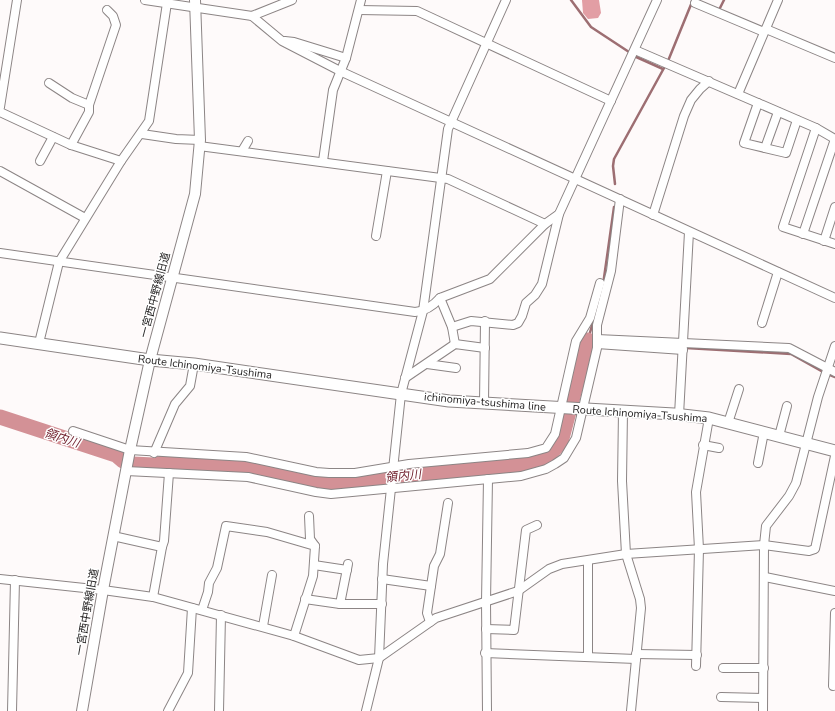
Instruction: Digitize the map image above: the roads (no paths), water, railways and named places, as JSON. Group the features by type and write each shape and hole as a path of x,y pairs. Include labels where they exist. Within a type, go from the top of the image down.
{"main road":[{"name":"Route Ichinomiya-Tsushima","path":"0,338 401,394"},
{"name":"ichinomiya-tsushima line","path":"401,394 449,401 561,408"},
{"name":"Route Ichinomiya-Tsushima","path":"561,408 709,418 835,451"}],"street":[{"path":"0,106 17,0"},
{"path":"145,0 167,3 195,4 252,16 282,41 342,72 835,298"},
{"path":"252,16 269,4 292,0"},
{"path":"323,161 333,90 342,72 361,0"},
{"path":"366,711 379,658 382,579 390,488 401,394 423,311 440,178 450,122 506,0"},
{"path":"452,327 471,321 485,321 513,325 518,323 526,303 535,295 542,284 559,214 657,0"},
{"path":"738,94 778,0"},
{"path":"39,343 59,262 121,161 142,134 149,121 167,3"},
{"path":"695,3 835,58"},
{"name":"一宮西中野線旧道","path":"82,711 103,590 130,450 150,360 195,194 199,143 195,4"},
{"path":"71,145 89,112 89,105 116,25 113,16 107,10"},
{"path":"359,10 417,11 611,101"},
{"path":"282,41 294,42 346,58"},
{"path":"635,50 816,128 835,139 803,234"},
{"path":"653,215 684,116 691,100 700,89 709,82"},
{"path":"49,83 72,98 89,105"},
{"path":"758,103 744,143 786,153 797,120"},
{"path":"0,112 71,145 121,161"},
{"path":"765,148 778,112"},
{"path":"816,128 783,227 835,244"},
{"path":"142,134 242,151 448,179 545,224"},
{"path":"40,161 53,137"},
{"path":"242,151 248,141"},
{"path":"0,171 85,218"},
{"path":"376,236 387,171"},
{"path":"126,471 248,477 331,494 488,479 534,473 555,464 564,458 576,438 597,342 597,325 611,271 620,199"},
{"path":"824,241 835,207"},
{"path":"0,253 172,279 415,312 423,311 435,304 440,298 490,279 545,224 559,214"},
{"path":"679,415 689,232"},
{"path":"762,323 778,272"},
{"path":"73,430 130,450 154,453 246,457 316,472 329,473 355,473 409,464 528,453 546,448 555,434 576,341 590,318 600,283"},
{"path":"440,298 452,327 455,344"},
{"path":"484,403 485,321"},
{"path":"597,342 683,346 789,348 831,370"},
{"path":"405,378 455,344 485,348"},
{"path":"763,711 764,545 766,526 789,496 796,483 805,443 831,370 835,346"},
{"path":"154,453 175,404 190,386 194,364"},
{"path":"427,364 456,368"},
{"path":"728,423 739,389"},
{"path":"779,436 787,406"},
{"path":"623,411 622,481 626,554 640,599 641,608 630,711"},
{"path":"696,666 699,549 696,492 703,445 709,418"},
{"path":"758,463 764,432"},
{"path":"703,445 719,448"},
{"path":"0,579 153,597 263,626 359,660 379,658 430,622 518,591 549,569 562,564 626,554 764,545 810,551 815,550 835,456"},
{"path":"153,597 164,541 169,473"},
{"path":"488,479 486,602 488,711"},
{"path":"430,622 427,612 434,566 440,554 448,503"},
{"path":"294,636 313,576 314,546 310,539 309,516"},
{"path":"202,610 208,592 209,582 217,568 226,526 267,532 314,546"},
{"path":"486,629 514,630 526,530 537,526"},
{"path":"113,536 162,547"},
{"path":"588,561 588,657"},
{"path":"314,565 348,567 340,604"},
{"path":"263,626 272,575"},
{"path":"765,577 835,591"},
{"path":"382,579 431,586"},
{"path":"12,711 15,580"},
{"path":"305,599 340,604 382,604"},
{"path":"168,711 188,673 192,608"},
{"path":"833,686 835,613"},
{"path":"220,711 221,615"},
{"path":"486,653 588,657 697,655"},
{"path":"723,668 764,668"},
{"path":"721,697 763,698"}],"waterway":[{"path":"571,0 591,27 629,52"},
{"path":"719,10 724,0"},
{"path":"668,61 692,2"},
{"path":"634,56 663,69"},
{"path":"615,184 613,166 614,159 664,68"},
{"path":"603,285 614,207"},
{"path":"594,318 588,340 595,341"},
{"name":"領内川","path":"133,464 153,465 167,462 255,467 330,484 527,464 546,456 561,442 588,340"},
{"path":"686,348 791,354 823,372"},
{"path":"830,375 835,377"},
{"name":"領内川","path":"0,417 116,455 123,461"}]}
